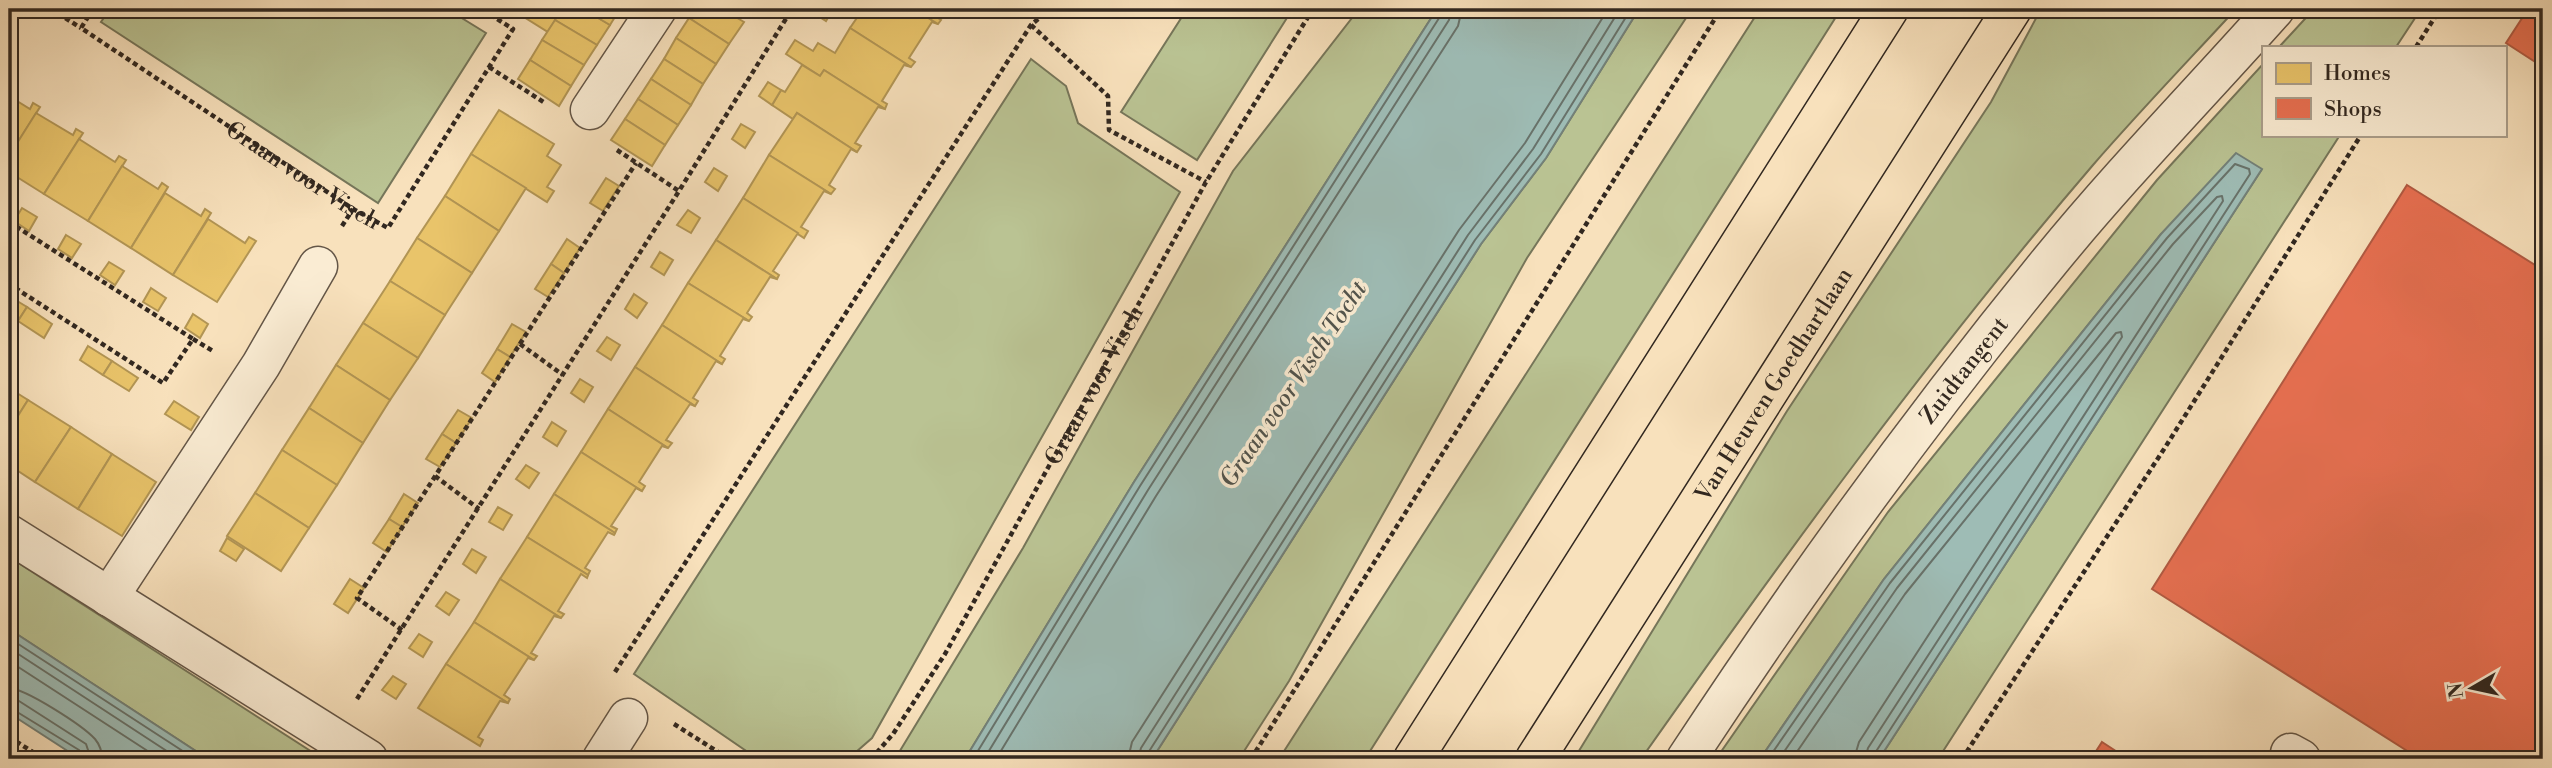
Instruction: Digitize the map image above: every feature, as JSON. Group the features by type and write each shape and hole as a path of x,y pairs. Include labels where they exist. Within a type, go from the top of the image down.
{"main road":[{"path":"1413,759 1889,9"},
{"name":"Van Heuven Goedhartlaan","path":"1535,759 2012,9"}],"street":[{"path":"590,110 657,9"},
{"name":"Zuidtangent","path":"1686,759 1755,654 1897,457 2051,259 2276,9"},
{"path":"109,597 261,365 318,266"},
{"path":"9,534 368,759"},
{"path":"602,759 628,718"}],"path":[{"path":"51,9 81,28 93,9"},
{"name":"Graan voor Visch","path":"81,28 353,209 388,228 513,29 481,9"},
{"path":"331,736 479,509 792,9"},
{"path":"611,678 1031,25 1050,9"},
{"name":"Graan voor Visch","path":"871,759 893,734 945,654 1206,182 1313,9"},
{"path":"1251,759 1721,9"},
{"path":"2417,46 2440,9"},
{"path":"1031,25 1108,96 1109,130 1206,182"},
{"path":"489,67 547,104"},
{"path":"1962,759 2165,446 2360,136"},
{"path":"614,148 679,191"},
{"path":"402,630 357,598 636,163"},
{"path":"9,222 193,339 163,383 9,284"},
{"path":"520,344 563,375"},
{"path":"435,476 479,509"},
{"path":"9,737 44,759"}],"green space":[{"path":"110,9 447,9 486,33 378,203 101,22"},
{"path":"1187,9 1292,10 1197,160 1121,112"},
{"path":"1359,9 1437,9 1134,482 965,759 895,759 1023,548 1233,171"},
{"path":"1639,9 1692,9 1527,258 1289,681 1239,759 1152,759 1481,244 1546,158"},
{"path":"1760,9 1841,9 1365,759 1279,759"},
{"path":"2041,9 2236,9 2093,165 1916,382 1749,607 1641,759 1574,759 1787,411 1991,102"},
{"path":"2314,9 2421,9 2397,46 2280,46"},
{"path":"1031,59 1066,86 1078,123 1180,192 872,738 848,759 758,759 634,674"},
{"path":"2262,65 2262,136 2339,136 1938,759 1879,759 2262,169 2161,234 1884,579 1760,759 1716,759 1888,512 2157,180"},
{"path":"9,557 323,759 208,759 9,629"}],"water":[{"name":"Graan voor Visch Tocht","path":"1437,9 1639,9 1546,158 1481,244 1152,759 965,759 1134,482"},
{"path":"2236,153 2262,169 1879,759 1760,759 1884,579 2161,234"},
{"path":"9,629 208,759 80,759 9,713"}],"building: Homes":[{"path":"511,9 562,9 548,32"},
{"path":"562,9 583,9 610,25 597,45 555,20"},
{"path":"583,9 620,9 610,25"},
{"path":"695,9 722,9 744,22 729,44 689,18"},
{"path":"814,9 833,9 826,21 812,12"},
{"path":"863,9 914,9 938,24 932,22 909,58 915,62 911,67 850,28"},
{"path":"914,9 940,9 935,16 941,20 938,24"},
{"path":"689,18 729,44 716,64 676,38"},
{"path":"555,20 597,45 584,65 542,40"},
{"path":"850,28 911,67 904,65 882,101 887,104 885,109 824,70 820,76 786,54 795,40 813,51 818,43 835,53"},
{"path":"676,38 716,64 703,84 664,59"},
{"path":"542,40 584,65 571,86 530,60"},
{"path":"664,59 703,84 691,105 651,79"},
{"path":"530,60 571,86 559,106 518,79"},
{"path":"802,65 820,76 824,70 885,109 878,107 855,143 861,146 857,152 797,113 793,119 772,105 781,90 785,92"},
{"path":"651,79 691,105 678,125 638,99"},
{"path":"768,82 781,90 772,105 759,96"},
{"path":"9,96 30,109 33,103 40,107 9,156"},
{"path":"638,99 678,125 665,145 625,119"},
{"path":"499,110 554,144 547,156 561,165 547,187 554,191 547,202 471,154"},
{"path":"36,113 73,135 76,129 83,133 44,194 9,172 9,156"},
{"path":"797,113 857,152 851,149 829,185 835,189 831,194 769,155"},
{"path":"625,119 665,145 652,166 611,140"},
{"path":"741,124 755,132 745,148 732,139"},
{"path":"79,139 115,162 119,156 126,160 88,221 44,194"},
{"path":"471,154 526,188 499,231 445,196"},
{"path":"769,155 831,194 824,191 801,227 808,231 804,238 743,198"},
{"path":"122,166 158,189 162,183 168,187 131,248 88,221"},
{"path":"714,168 727,176 718,191 705,182"},
{"path":"606,178 619,186 603,211 590,203"},
{"path":"165,193 201,216 205,209 211,213 173,275 131,248"},
{"path":"445,196 499,231 472,273 417,238"},
{"path":"743,198 798,233 773,271 779,275 777,279 716,240"},
{"path":"22,208 37,217 29,231 14,221"},
{"path":"688,210 700,218 691,233 677,225"},
{"path":"208,219 245,243 249,237 256,241 217,302 173,275"},
{"path":"66,235 81,244 72,258 58,249"},
{"path":"417,238 472,273 445,315 390,281"},
{"path":"567,239 580,248 564,273 551,264"},
{"path":"716,240 777,279 770,277 747,313 752,317 749,321 688,283"},
{"path":"660,252 673,260 664,275 651,267"},
{"path":"109,262 124,271 115,285 100,275"},
{"path":"551,264 564,273 548,297 535,289"},
{"path":"390,281 445,315 418,358 363,323"},
{"path":"688,283 749,321 743,319 720,356 725,359 722,364 662,325"},
{"path":"151,288 166,298 158,311 143,302"},
{"path":"634,294 647,303 637,318 625,309"},
{"path":"9,296 27,307 18,321 9,315"},
{"path":"27,307 52,324 44,338 18,321"},
{"path":"193,314 208,324 200,338 185,328"},
{"path":"363,323 418,358 390,400 336,365"},
{"path":"512,324 526,332 510,357 497,349"},
{"path":"662,325 722,364 716,361 693,398 698,401 695,406 635,367"},
{"path":"607,337 620,345 611,360 597,351"},
{"path":"88,346 112,361 103,375 80,360"},
{"path":"497,349 510,357 495,382 482,373"},
{"path":"112,361 138,378 129,391 103,375"},
{"path":"336,365 390,400 363,443 309,408"},
{"path":"635,367 695,406 690,404 666,440 672,443 668,448 608,409"},
{"path":"580,379 593,387 584,402 571,393"},
{"path":"9,388 28,400 9,430"},
{"path":"28,400 71,427 35,482 9,465 9,430"},
{"path":"174,401 199,417 191,430 165,414"},
{"path":"309,408 363,443 337,485 282,450"},
{"path":"608,409 668,448 662,446 639,482 645,486 642,491 581,452"},
{"path":"458,410 472,418 456,443 442,434"},
{"path":"552,422 566,431 557,446 543,437"},
{"path":"71,427 112,454 78,509 35,482"},
{"path":"442,434 456,443 440,467 426,459"},
{"path":"282,450 337,485 309,528 255,493"},
{"path":"581,452 642,491 636,488 611,526 617,529 615,533 554,494"},
{"path":"112,454 156,482 122,536 78,509"},
{"path":"526,465 539,473 529,488 516,479"},
{"path":"255,493 309,528 281,571 227,536"},
{"path":"404,494 418,503 402,527 389,519"},
{"path":"554,494 615,533 614,535 608,532 585,568 590,571 588,575 527,537"},
{"path":"498,507 512,515 503,530 489,522"},
{"path":"389,519 402,527 387,552 373,543"},
{"path":"527,537 588,575 587,578 581,574 558,611 564,614 561,618 500,579"},
{"path":"227,538 244,549 236,561 220,551"},
{"path":"472,549 486,557 476,573 463,564"},
{"path":"350,579 364,588 348,613 334,604"},
{"path":"500,579 561,618 554,616 531,653 537,656 534,660 474,622"},
{"path":"446,592 459,600 449,615 436,606"},
{"path":"474,622 534,660 528,658 504,695 510,699 508,703 446,664"},
{"path":"419,634 432,642 423,657 409,648"},
{"path":"446,664 508,703 500,701 478,737 483,740 480,746 418,708"},
{"path":"393,676 406,684 396,699 382,690"}],"building: Shops":[{"path":"2528,9 2543,9 2543,67 2506,43"},
{"path":"2407,185 2543,270 2543,759 2420,759 2152,589"},
{"path":"2102,742 2128,759 2091,759"}]}
